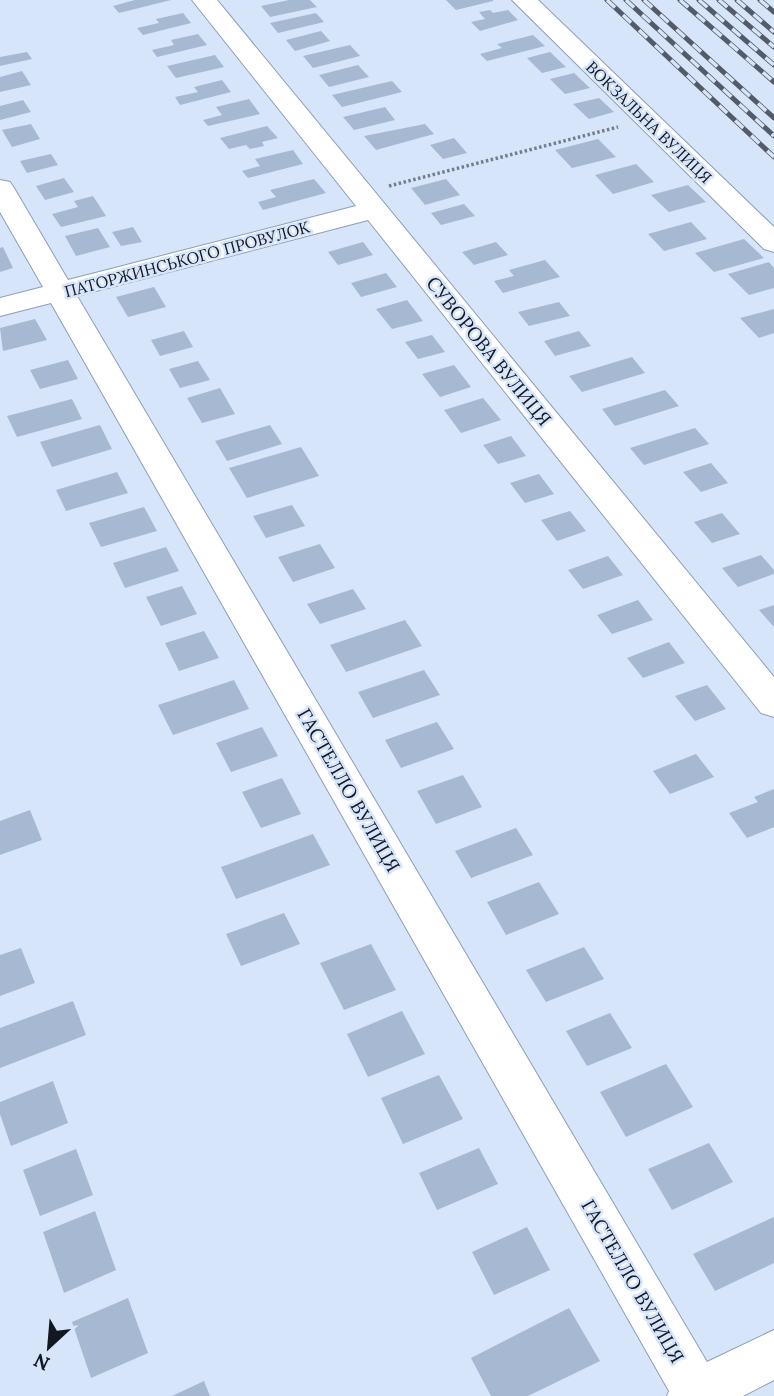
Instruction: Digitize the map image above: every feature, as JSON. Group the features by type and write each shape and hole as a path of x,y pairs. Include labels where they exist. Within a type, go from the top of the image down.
{"street":[{"name":"СУВОРОВА ВУЛИЦЯ","path":"204,0 774,703"},
{"name":"ВОКЗАЛЬНА ВУЛИЦЯ","path":"524,0 774,243"},
{"name":"ГАСТЕЛЛО ВУЛИЦЯ","path":"0,188 695,1394"},
{"name":"ПАТОРЖИНСЬКОГО ПРОВУЛОК","path":"0,307 61,292 368,202"},
{"path":"695,1394 774,1354"}],"path":[{"path":"368,202 646,120"}],"building":[{"path":"135,0 171,0 119,13 113,6"},
{"path":"289,0 310,0 317,7 270,17 261,6"},
{"path":"446,0 493,0 493,1 456,10"},
{"path":"490,10 493,13 508,10 518,20 480,31 471,22 485,19 479,12"},
{"path":"183,13 191,23 143,35 137,28 159,23 156,19"},
{"path":"316,13 324,22 278,33 270,23"},
{"path":"321,31 330,41 295,51 286,40"},
{"path":"198,34 207,45 157,57 152,50 174,45 171,40"},
{"path":"533,35 545,46 487,61 480,54 502,48 497,44"},
{"path":"350,45 360,56 313,68 303,56"},
{"path":"27,52 32,59 0,66 0,57"},
{"path":"550,52 566,67 542,73 527,58"},
{"path":"215,55 224,67 176,78 167,66"},
{"path":"358,65 369,77 329,87 319,75"},
{"path":"22,71 31,85 0,92 0,77"},
{"path":"574,73 590,88 565,94 550,79"},
{"path":"222,80 231,92 180,105 175,97 198,92 194,87"},
{"path":"392,81 402,92 342,107 332,95"},
{"path":"599,98 614,112 589,119 573,104"},
{"path":"249,99 260,114 208,126 203,120 222,115 216,107"},
{"path":"23,100 31,112 0,120 0,106"},
{"path":"385,107 395,120 354,130 343,117"},
{"path":"31,124 40,139 12,147 2,130"},
{"path":"425,124 434,134 376,150 364,136"},
{"path":"267,126 278,138 262,142 264,146 250,149 246,145 229,149 220,138"},
{"path":"454,138 467,153 443,159 430,145"},
{"path":"598,139 616,157 572,168 555,150"},
{"path":"293,150 303,164 248,178 242,171 260,166 255,159"},
{"path":"51,154 58,165 27,173 20,161"},
{"path":"636,164 654,182 613,194 595,175"},
{"path":"64,178 74,192 45,200 36,186"},
{"path":"314,179 326,193 263,210 258,202 276,197 270,190"},
{"path":"446,179 460,195 425,205 411,188"},
{"path":"688,185 706,202 669,212 651,195"},
{"path":"93,196 106,216 61,227 52,214 78,207 74,201"},
{"path":"464,204 475,216 441,225 431,213"},
{"path":"691,222 707,239 664,251 648,234"},
{"path":"133,227 142,242 121,246 112,232"},
{"path":"98,228 110,247 76,256 65,236"},
{"path":"744,239 764,258 714,272 695,253"},
{"path":"363,242 373,255 338,265 328,252"},
{"path":"496,242 508,255 474,265 462,252"},
{"path":"3,247 13,268 0,272 0,248"},
{"path":"545,260 560,277 503,293 494,281 514,276 509,270"},
{"path":"769,262 774,268 774,288 749,295 728,274"},
{"path":"386,273 397,287 361,297 351,283"},
{"path":"154,287 166,307 128,317 116,297"},
{"path":"407,300 423,321 392,329 376,309"},
{"path":"559,302 570,316 529,326 518,312"},
{"path":"774,309 774,333 759,338 740,318"},
{"path":"35,319 47,340 3,351 0,328"},
{"path":"184,331 193,347 160,356 151,340"},
{"path":"579,331 591,346 555,356 544,341"},
{"path":"432,335 445,352 418,359 405,342"},
{"path":"632,357 645,373 582,392 569,376"},
{"path":"68,360 78,379 40,389 30,370"},
{"path":"198,361 210,380 180,388 169,369"},
{"path":"454,365 471,387 440,397 422,374"},
{"path":"220,388 235,414 202,423 187,398"},
{"path":"665,390 679,406 615,426 602,409"},
{"path":"483,398 501,420 461,433 444,410"},
{"path":"72,399 82,419 17,437 7,416"},
{"path":"100,425 112,449 52,467 40,442"},
{"path":"270,425 282,444 227,461 215,441"},
{"path":"695,428 709,444 644,465 630,448"},
{"path":"511,436 526,456 498,464 483,445"},
{"path":"301,447 319,476 247,498 229,468"},
{"path":"711,463 728,483 701,492 683,472"},
{"path":"117,472 128,493 66,511 56,490"},
{"path":"539,474 554,494 525,503 510,483"},
{"path":"292,505 305,526 266,538 253,516"},
{"path":"144,507 157,531 101,547 89,523"},
{"path":"570,511 586,531 557,541 541,520"},
{"path":"722,513 740,534 712,543 694,522"},
{"path":"320,544 335,568 293,582 278,557"},
{"path":"166,547 179,571 125,588 113,563"},
{"path":"761,555 774,570 774,574 738,587 722,568"},
{"path":"608,556 623,575 583,589 568,570"},
{"path":"182,586 197,614 161,626 146,597"},
{"path":"353,589 366,609 320,624 307,604"},
{"path":"638,600 653,620 612,634 597,615"},
{"path":"774,605 774,627 759,610"},
{"path":"405,620 422,646 346,672 330,645"},
{"path":"204,631 219,658 179,671 165,643"},
{"path":"669,642 685,663 643,678 627,658"},
{"path":"424,670 440,695 373,718 358,692"},
{"path":"234,680 249,709 173,735 158,705"},
{"path":"707,685 726,709 695,721 675,696"},
{"path":"437,722 454,749 401,768 385,740"},
{"path":"262,727 278,756 231,772 216,743"},
{"path":"696,754 714,777 670,794 653,771"},
{"path":"463,775 482,807 436,824 417,791"},
{"path":"282,778 301,814 261,828 242,792"},
{"path":"774,789 774,827 747,838 729,813 758,802 754,797"},
{"path":"30,810 42,840 0,855 0,821"},
{"path":"516,828 533,855 471,878 455,851"},
{"path":"313,834 330,865 236,899 221,867"},
{"path":"539,882 559,914 506,935 487,902"},
{"path":"284,913 300,944 241,966 226,934"},
{"path":"371,944 396,990 344,1010 320,963"},
{"path":"584,947 604,979 546,1002 526,970"},
{"path":"21,948 35,983 0,996 0,955"},
{"path":"73,1001 86,1035 0,1068 0,1028"},
{"path":"402,1011 425,1054 368,1077 347,1034"},
{"path":"610,1013 632,1048 587,1066 566,1031"},
{"path":"666,1064 693,1107 626,1137 600,1092"},
{"path":"439,1075 463,1119 403,1144 381,1098"},
{"path":"53,1081 68,1123 11,1146 0,1114 0,1102"},
{"path":"709,1143 733,1182 672,1210 648,1169"},
{"path":"479,1148 498,1184 437,1210 419,1173"},
{"path":"76,1149 93,1195 40,1216 23,1170"},
{"path":"95,1211 116,1270 64,1293 43,1232"},
{"path":"774,1217 774,1263 715,1291 693,1254"},
{"path":"527,1227 550,1270 494,1295 472,1252"},
{"path":"128,1298 148,1353 91,1378 72,1322"},
{"path":"569,1308 600,1361 528,1396 491,1396 471,1358"},
{"path":"204,1381 210,1396 172,1396"}],"railway":[{"path":"607,0 774,157"},
{"path":"626,0 774,136"},
{"path":"644,0 774,118"},
{"path":"680,0 774,82"},
{"path":"699,0 774,65"},
{"path":"719,0 774,47"},
{"path":"737,0 774,32"},
{"path":"760,0 774,12"}]}
